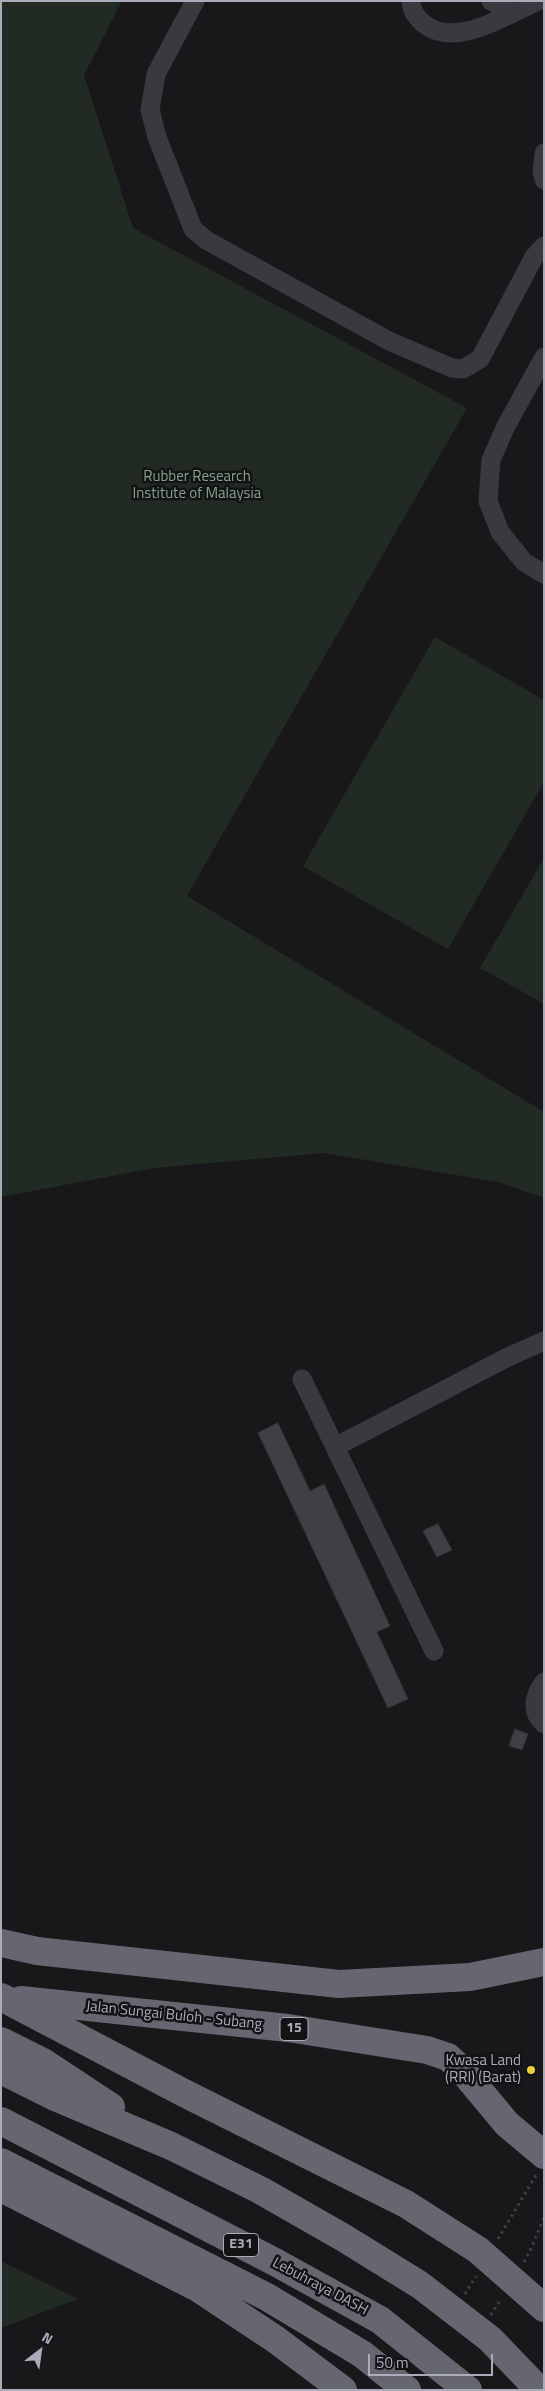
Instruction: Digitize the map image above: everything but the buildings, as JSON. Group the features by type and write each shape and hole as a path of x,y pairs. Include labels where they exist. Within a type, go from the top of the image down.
{"highway":[{"path":"1,1943 38,1952 339,1984 470,1977 544,1962"},
{"path":"339,1984 512,1958 544,1944"},
{"path":"1,1996 194,2098 406,2204 478,2250 544,2308"},
{"name":"Jalan Sungai Buloh - Subang","path":"1,1996 32,2002 288,2028 427,2050 448,2057 455,2064 540,2165"},
{"path":"1,2040 43,2062 171,2146"},
{"path":"1,2070 53,2096 171,2146 260,2190 420,2285 490,2339 539,2390"},
{"name":"Lebuhraya DASH","path":"1,2121 275,2262 380,2320 468,2390"},
{"name":"E31","path":"1,2162 268,2297 362,2354 407,2390"},
{"path":"1,2188 198,2288 275,2339 343,2390"},
{"path":"1,2199 103,2241"}],"street":[{"path":"195,1 156,74 150,110 157,137 193,229 206,240 389,341 452,368 463,369 480,359 534,256 544,246"},
{"path":"411,1 411,7 419,20 430,28 446,34 464,33 538,1"},
{"path":"491,1 512,12"},
{"path":"544,153 542,171 544,180"},
{"path":"544,357 506,426 491,460 488,500 500,532 524,562 544,574"},
{"path":"335,1447 544,1340"},
{"path":"302,1379 434,1651"},
{"path":"544,1682 537,1691 534,1707 537,1718 544,1724"}],"path":[{"path":"498,2240 540,2165"},
{"path":"520,2267 530,2251 544,2217"},
{"path":"462,2298 477,2273"},
{"path":"490,2316 505,2292"}],"green space":[{"name":"Rubber Research Institute of Malaysia","path":"1,1 122,1 84,75 133,228 467,408 187,896 544,1112 544,1198 498,1182 324,1153 154,1168 1,1197"},
{"path":"435,637 544,700 544,782 448,949 303,866"},
{"path":"544,858 544,1004 480,968"},
{"path":"1,2261 78,2299 1,2328"}],"place":[{"name":"Kwasa Land (RRI) (Barat)","path":"531,2070"}]}
